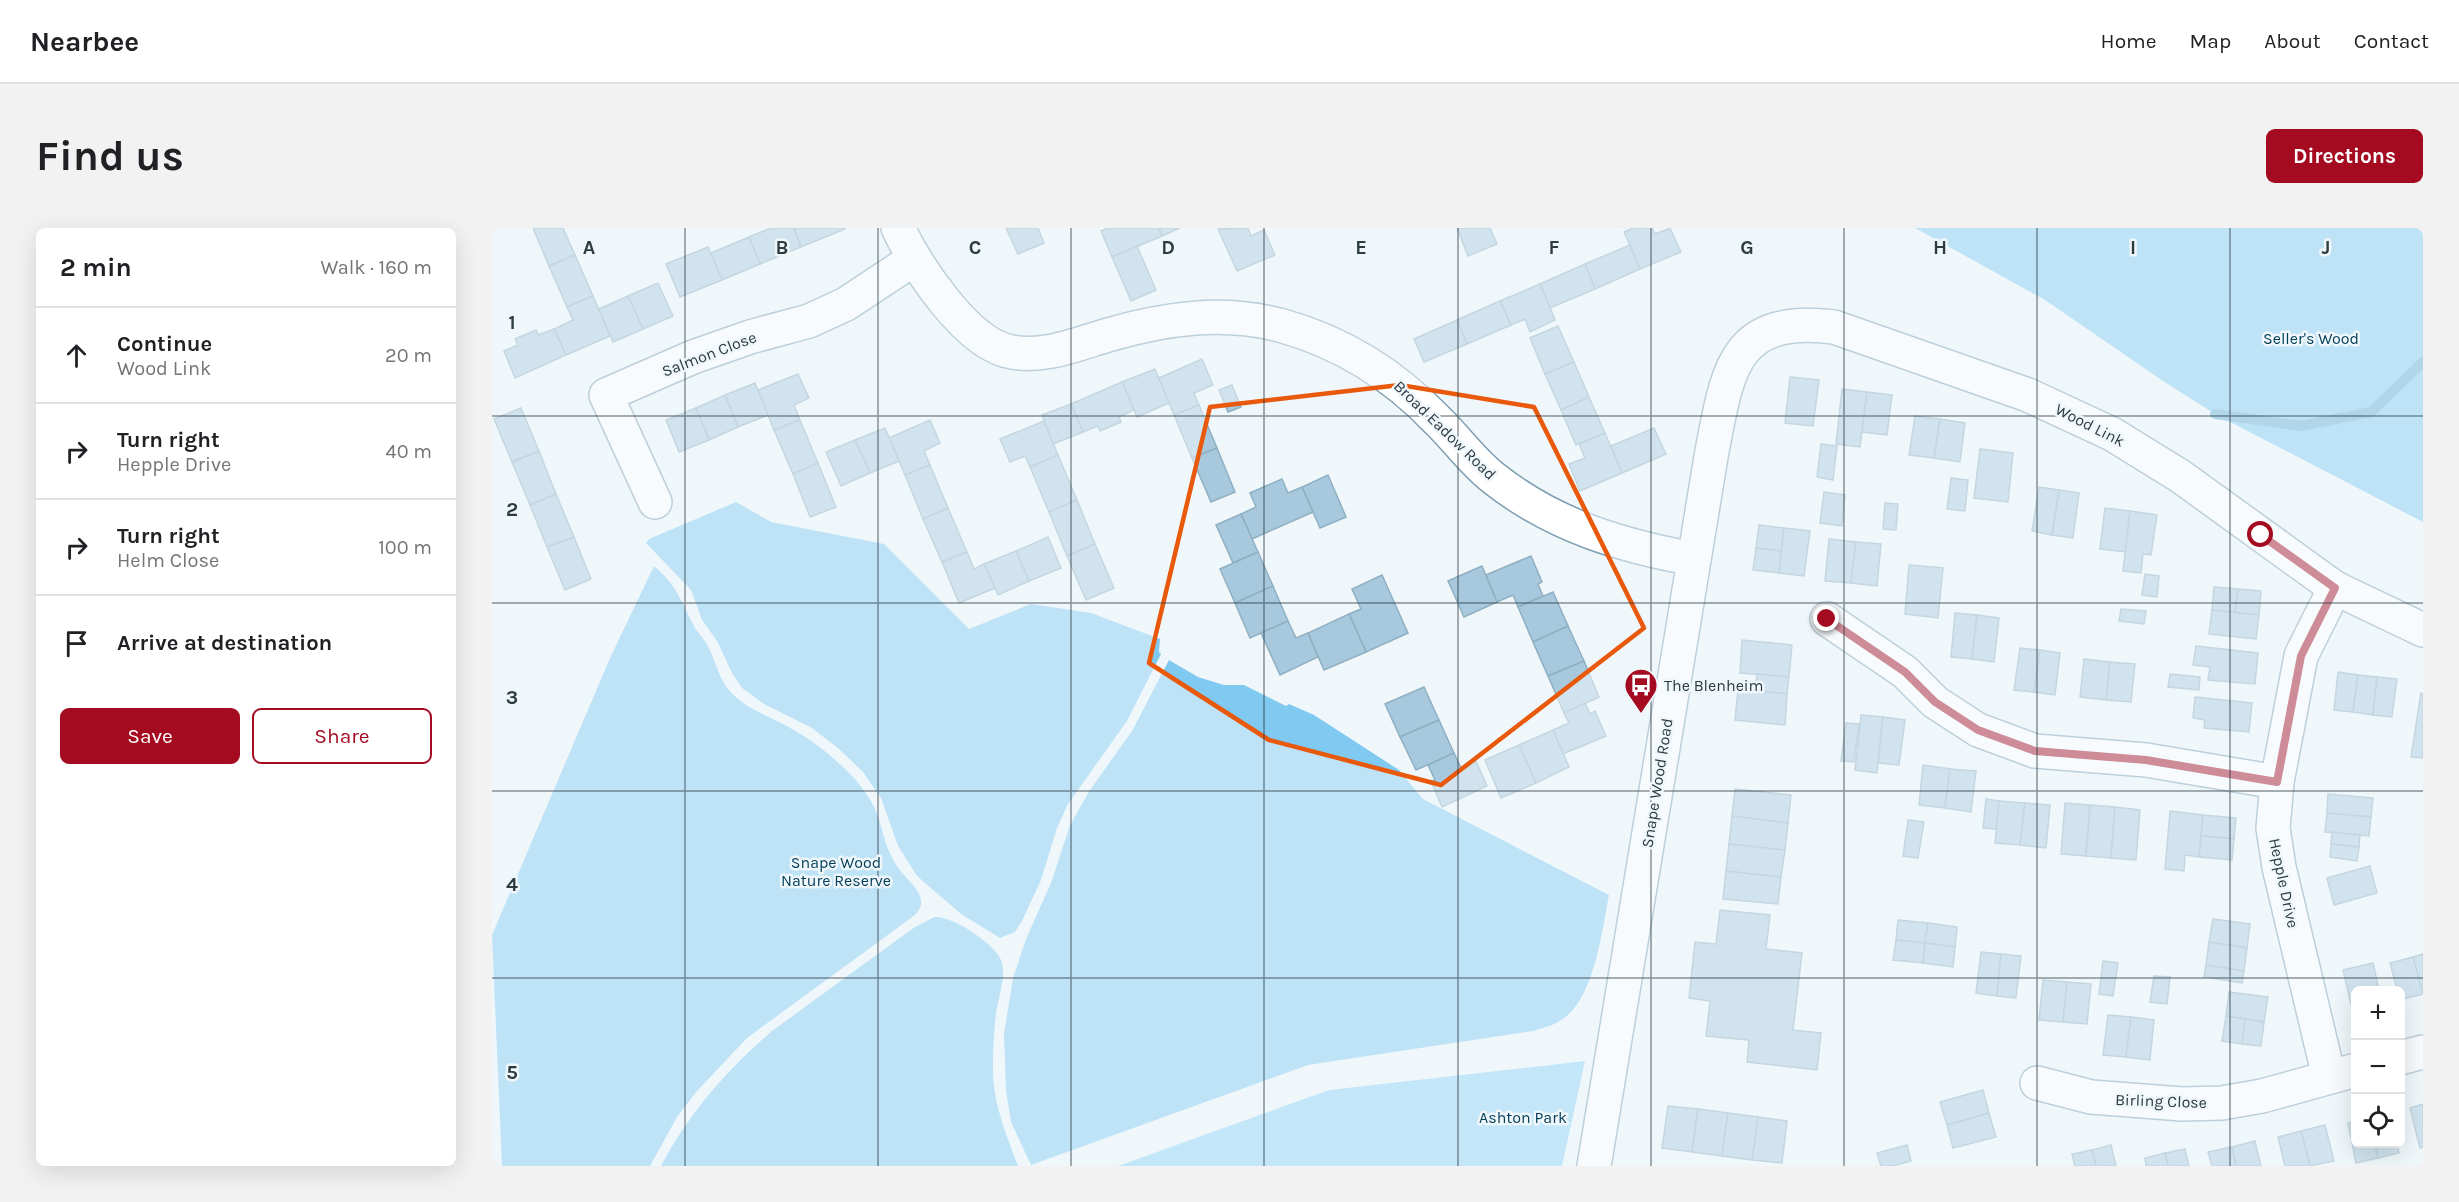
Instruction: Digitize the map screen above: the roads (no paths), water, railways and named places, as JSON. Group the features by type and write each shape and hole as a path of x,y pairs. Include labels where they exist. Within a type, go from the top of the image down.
{"street":[{"name":"Broad Eadow Road","path":"898,228 914,259 968,328 987,343 1011,352 1033,354 1053,352 1158,322 1195,317 1260,320 1328,341 1384,373 1414,397 1494,479 1532,506 1575,528 1628,546 1694,560"},
{"name":"Salmon Close","path":"655,502 606,395 693,357 750,337 809,321 846,304 914,259"},
{"name":"Wood Link","path":"1733,366 1743,350 1758,337 1782,327 1808,324 1834,327 2028,394 2112,434 2180,476 2335,588 2423,630"},
{"name":"Snape Wood Road","path":"1594,1166 1714,440 1725,385 1733,366"},
{"name":"Hepple Drive","path":"2335,588 2301,656 2277,782 2273,828 2279,867 2342,1074"},
{"path":"1827,619 1905,672 1935,702 1978,730 2001,739 2035,751 2146,760 2277,782"},
{"path":"2405,1057 2423,1052"},
{"name":"Birling Close","path":"2037,1083 2091,1097 2182,1104 2222,1102 2262,1096 2342,1074"}],"waterway":[{"path":"2215,414 2301,426 2371,412 2423,362"}],"place":[{"name":"The Blenheim","path":"1641,714"}],"park label":[{"name":"Seller's Wood","path":"2311,338"},
{"name":"Snape Wood Nature Reserve","path":"836,871"},
{"name":"Ashton Park","path":"1523,1117"}]}
